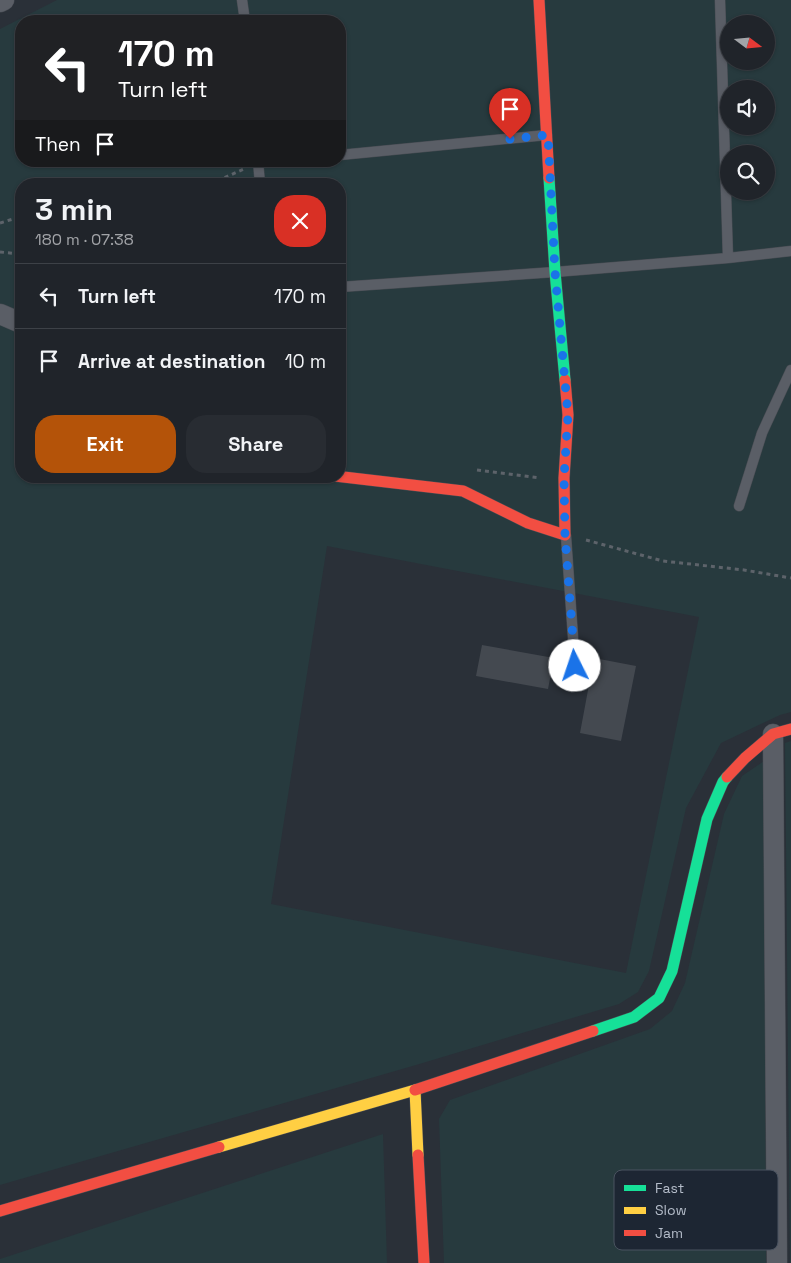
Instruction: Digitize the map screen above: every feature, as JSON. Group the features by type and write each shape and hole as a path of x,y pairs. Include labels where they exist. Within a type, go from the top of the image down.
{"street":[{"path":"0,2 4,0"},
{"path":"346,477 463,491 528,523 565,535 564,478 568,415 555,272 539,0"},
{"path":"0,314 15,321"},
{"path":"0,1211 415,1090 634,1018 659,998 672,970 707,819 723,782 745,758 782,732"},
{"path":"778,1170 782,732"},
{"path":"415,1090 424,1263"},
{"path":"777,1250 777,1263"}],"lane":[{"path":"242,0 243,15"},
{"path":"720,0 728,258"},
{"path":"346,154 548,135"},
{"path":"346,287 555,272 791,251"},
{"path":"738,506 762,433 791,370"},
{"path":"565,535 575,666"}],"path":[{"path":"223,178 247,167"},
{"path":"0,223 15,219"},
{"path":"0,252 15,253"},
{"path":"565,535 663,561 744,570 791,578"}],"green space":[{"path":"57,0 791,0 791,712 780,715 721,743 686,808 649,971 638,992 619,1004 416,1065 0,1185 0,29 15,21 15,167 346,167 346,15 28,15","holes":["327,546 699,617 626,973 271,904"]},
{"path":"791,741 791,1263 790,1263 785,743"},
{"path":"764,761 766,1170 614,1170 614,1250 766,1250 766,1263 444,1263 439,1119 450,1100 650,1029 672,1011 685,983 724,814 742,776"},
{"path":"383,1134 387,1263 0,1263 0,1259"}],"building":[{"path":"482,645 554,658 548,689 476,676"},
{"path":"594,658 636,666 621,741 580,733"}],"traffic: fast":[{"path":"549,178 565,380"},
{"path":"593,1031 634,1017 659,998 672,971 707,819 727,777"}],"traffic: slow":[{"path":"219,1147 415,1090 418,1155"}],"traffic: jam":[{"path":"539,0 549,178"},
{"path":"346,477 463,491 528,523 565,535 564,478 568,415 565,380"},
{"path":"727,777 745,758 773,734 791,729"},
{"path":"415,1090 593,1031"},
{"path":"0,1211 219,1147"},
{"path":"418,1155 424,1263"}],"route":[{"path":"510,139 548,135 555,272 568,415 564,478 565,535 575,666"}]}
